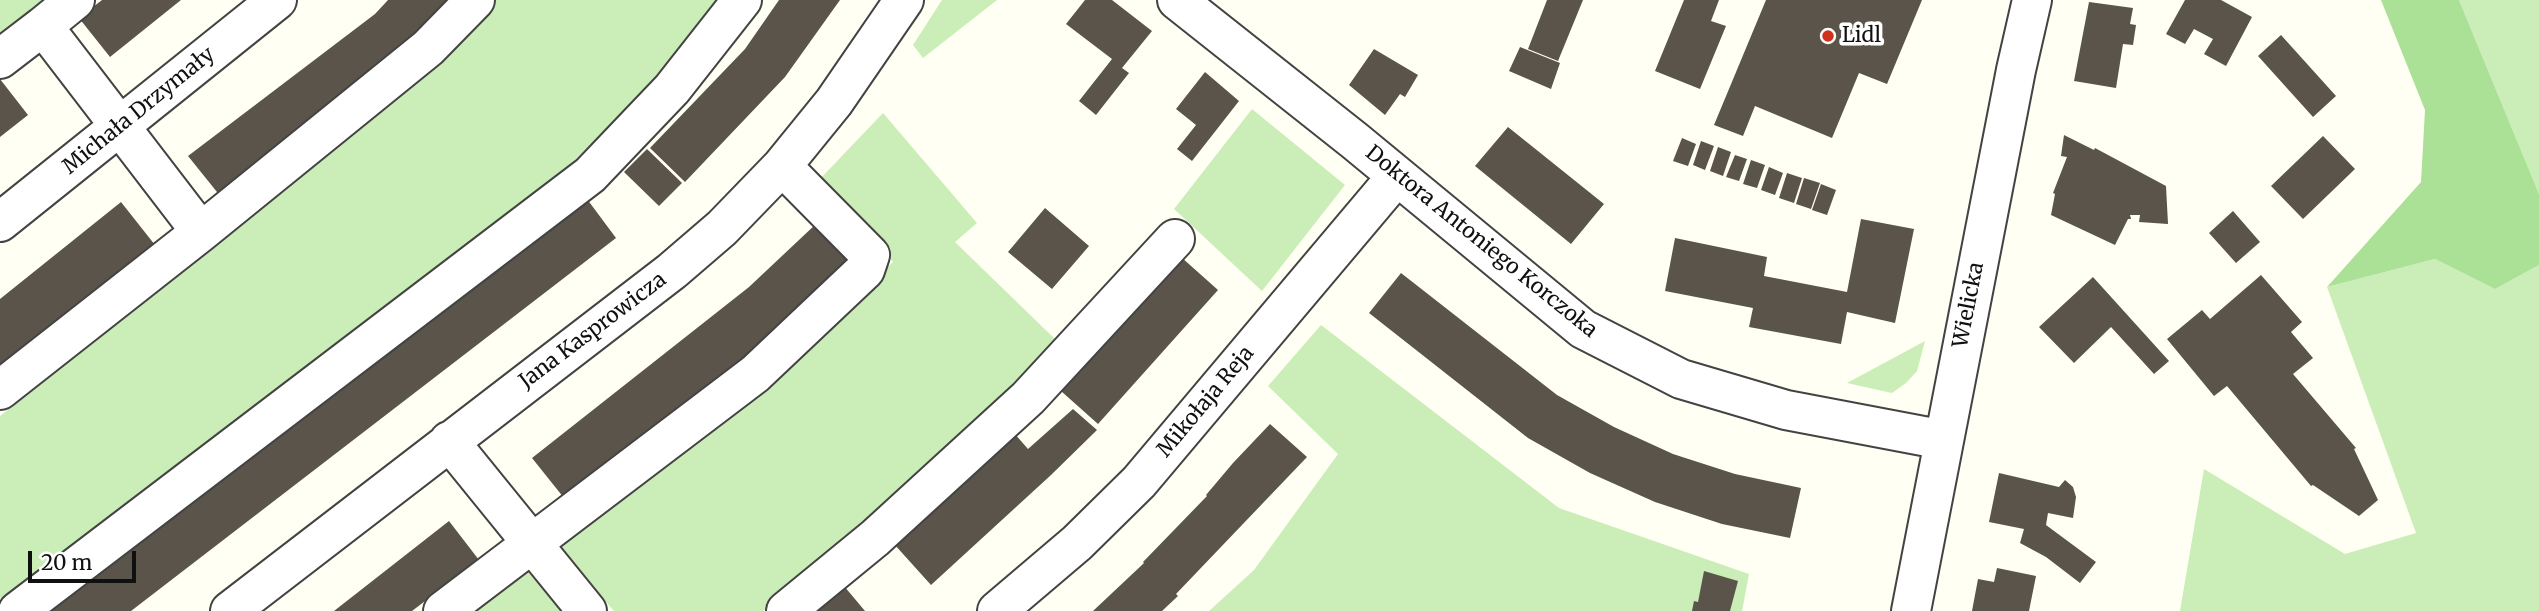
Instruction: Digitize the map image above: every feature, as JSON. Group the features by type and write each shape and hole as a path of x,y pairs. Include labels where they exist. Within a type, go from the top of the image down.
{"street":[{"path":"0,59 75,0"},
{"name":"Michała Drzymały","path":"0,222 276,0"},
{"path":"0,390 428,48 475,0"},
{"path":"18,611 590,175 672,89 742,0"},
{"name":"Jana Kasprowicza","path":"230,611 672,271 722,228 782,166 834,102 904,0"},
{"name":"Doktora Antoniego Korczoka","path":"1177,0 1583,329 1682,379 1786,410 1944,440"},
{"name":"Wielicka","path":"1911,611 2032,0"},
{"path":"43,26 201,232"},
{"path":"443,611 755,374 865,270 870,255 782,166"},
{"name":"Mikołaja Reja","path":"997,611 1077,543 1139,482 1397,176"},
{"path":"786,611 875,538 1028,398 1175,239"},
{"path":"449,441 587,611"}],"green space":[{"path":"0,0 45,0 0,36"},
{"path":"491,0 720,0 702,25 612,123 528,206 0,600 0,416 246,222 441,59"},
{"path":"942,0 997,0 923,58 913,45"},
{"path":"2381,0 2459,0 2539,194 2539,265 2495,289 2435,259 2327,287 2421,182 2425,110"},
{"path":"2459,0 2539,0 2539,194"},
{"path":"1252,109 1345,185 1262,291 1174,209"},
{"path":"883,113 977,223 955,242 1057,341 871,527 763,611 614,611 558,547 702,439 893,262 817,182"},
{"path":"2435,259 2495,289 2539,265 2539,611 2180,611 2204,469 2345,554 2416,533 2327,287"},
{"path":"1321,325 1559,508 1749,574 1742,611 1209,611 1254,570 1338,454 1268,386"},
{"path":"1925,341 1917,371 1892,393 1847,383"},
{"path":"524,567 561,611 466,611"}],"building":[{"path":"102,0 181,0 110,57 79,18"},
{"path":"388,0 453,0 404,50 221,197 188,156 375,14"},
{"path":"779,0 840,0 785,77 685,182 650,148 745,49"},
{"path":"1085,0 1112,0 1152,31 1122,68 1129,73 1096,115 1079,101 1112,59 1066,24"},
{"path":"1547,0 1583,0 1558,61 1528,49"},
{"path":"1684,0 1719,0 1711,21 1726,26 1700,89 1655,71"},
{"name":"Lidl","path":"1766,0 1922,0 1887,84 1859,73 1832,138 1755,106 1743,136 1714,125"},
{"path":"2185,0 2221,0 2252,17 2226,66 2204,54 2213,39 2194,29 2185,44 2166,34"},
{"path":"2089,2 2133,8 2130,24 2136,25 2133,45 2123,44 2116,88 2074,81"},
{"path":"2281,35 2336,96 2313,117 2258,56"},
{"path":"1520,47 1560,63 1551,89 1509,71"},
{"path":"1374,49 1418,75 1405,97 1400,94 1385,115 1349,85"},
{"path":"1205,72 1239,101 1192,161 1177,149 1196,125 1176,109"},
{"path":"0,79 28,115 0,137"},
{"path":"1508,127 1604,204 1571,244 1475,166"},
{"path":"2064,135 2094,150 2095,148 2166,186 2168,224 2139,222 2140,215 2130,215 2131,219 2128,219 2115,245 2051,215 2053,193 2067,157 2061,156"},
{"path":"2323,136 2355,169 2303,219 2271,186"},
{"path":"1682,138 1696,144 1688,166 1673,161"},
{"path":"1701,141 1714,146 1705,170 1693,165"},
{"path":"1718,147 1731,152 1723,176 1710,171"},
{"path":"647,149 682,183 659,206 624,172"},
{"path":"1735,155 1747,159 1739,181 1726,177"},
{"path":"1751,160 1765,165 1757,188 1743,184"},
{"path":"1769,167 1783,173 1775,195 1761,190"},
{"path":"1787,173 1802,178 1794,203 1779,198"},
{"path":"1804,178 1820,183 1811,209 1796,204"},
{"path":"1821,184 1836,190 1827,215 1812,210"},
{"path":"587,199 616,238 131,611 51,611"},
{"path":"121,202 155,245 0,370 0,299"},
{"path":"1045,208 1089,246 1052,289 1008,252"},
{"path":"2233,211 2260,242 2236,263 2209,233"},
{"path":"1861,219 1914,229 1895,323 1847,312 1841,344 1749,327 1753,308 1665,291 1675,238 1767,257 1764,276 1847,292"},
{"path":"817,223 854,260 784,327 564,498 532,458 749,287"},
{"path":"1181,257 1218,290 1098,424 1061,391"},
{"path":"1401,273 1557,395 1614,427 1673,454 1735,474 1801,488 1790,538 1722,524 1655,502 1590,473 1528,438 1369,313"},
{"path":"2261,275 2302,322 2291,332 2313,358 2293,374 2356,448 2354,449 2378,500 2359,516 2311,486 2227,386 2214,396 2167,339 2202,310 2210,319"},
{"path":"2093,277 2169,361 2154,374 2111,327 2074,363 2039,327"},
{"path":"1073,409 1097,430 931,585 894,544 1014,433 1028,449"},
{"path":"1270,424 1307,457 1176,594 1178,596 1162,611 1093,611 1144,563"},
{"path":"1999,473 2059,487 2065,480 2073,487 2076,497 2073,518 2048,513 2046,525 2096,562 2080,583 2046,557 2020,543 2024,529 1989,522"},
{"path":"449,521 479,560 412,611 334,611"},
{"path":"1997,568 2036,576 2029,611 1972,611 1978,579 1994,582"},
{"path":"1704,571 1738,581 1730,611 1692,611 1694,601 1698,602"},
{"path":"844,586 865,611 814,611"}],"place":[{"name":"Lidl","path":"1828,36"}]}
